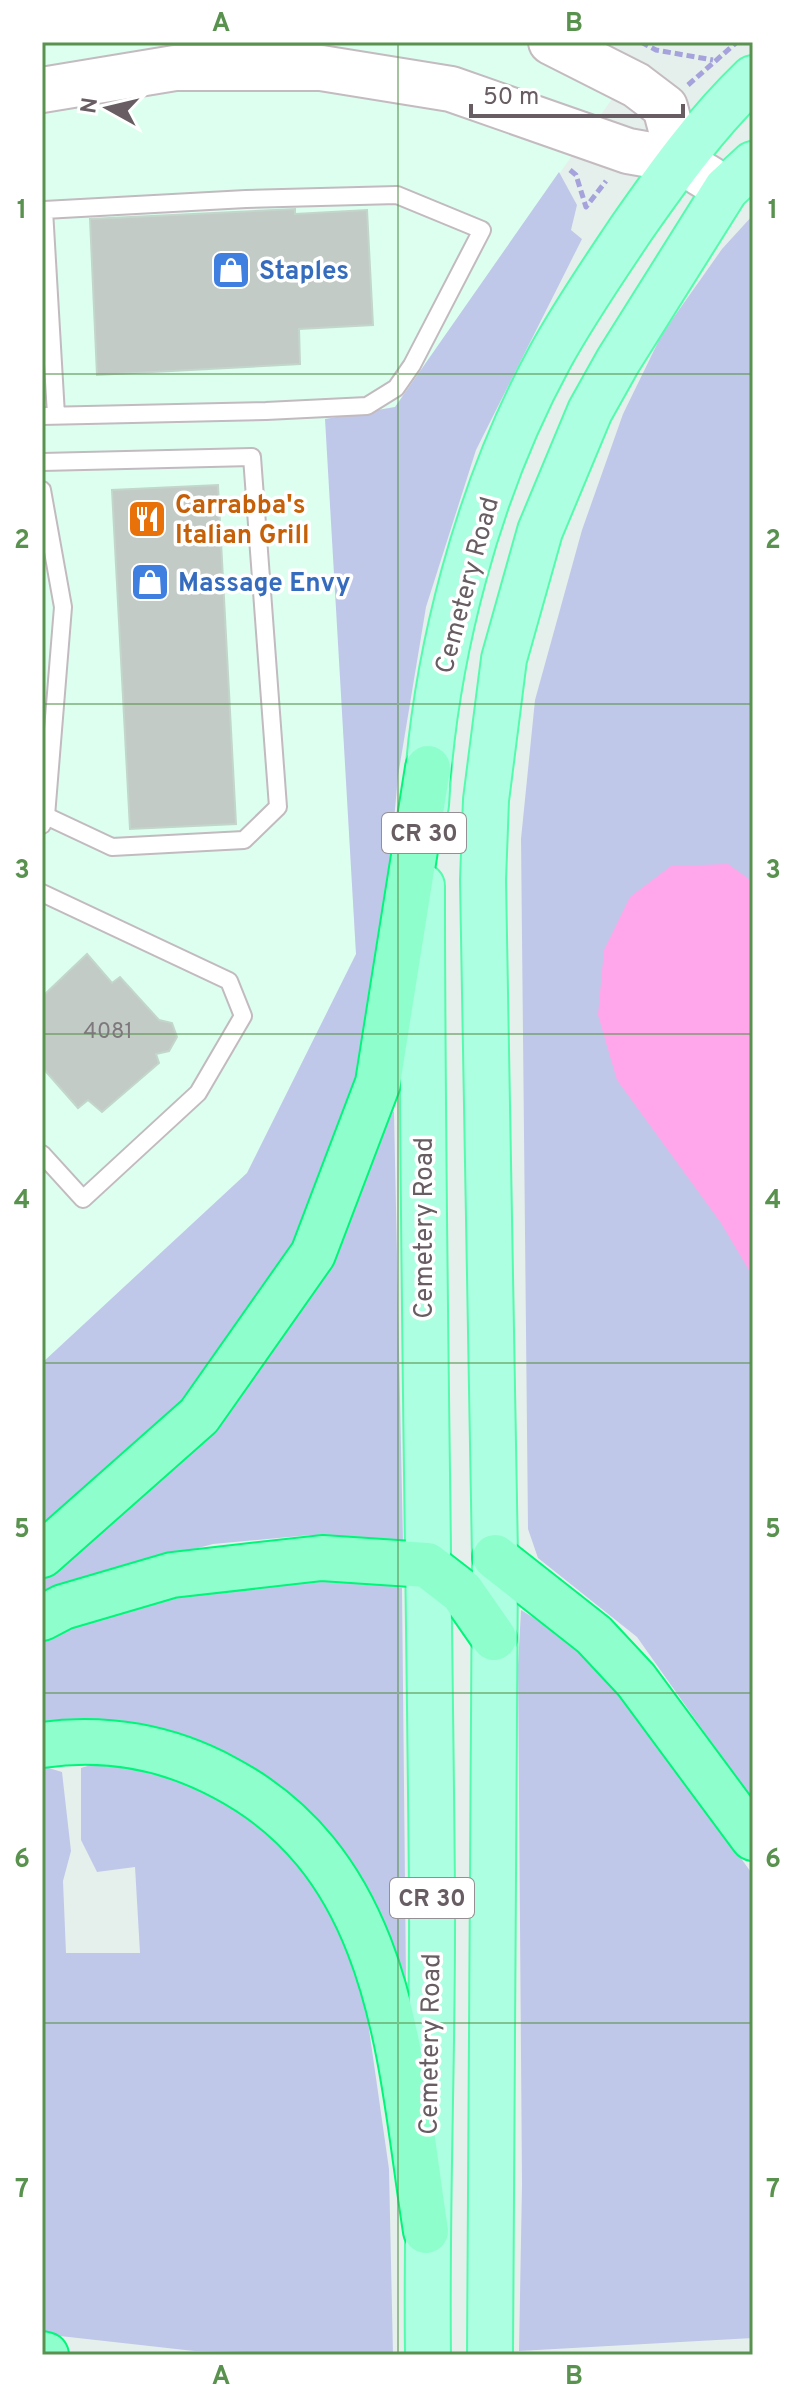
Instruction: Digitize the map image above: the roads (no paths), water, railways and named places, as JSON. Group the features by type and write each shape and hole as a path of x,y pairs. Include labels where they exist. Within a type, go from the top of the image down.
{"highway":[{"path":"42,1555 199,1416 313,1254 378,1083 428,768"},
{"path":"495,1557 594,1635 626,1669 753,1838"},
{"path":"42,1618 63,1607 172,1575 322,1558 427,1565 462,1592 494,1638"},
{"path":"42,1745 122,1743 182,1758 251,1793 284,1817 321,1855 350,1902 373,1954 394,2025 426,2231"}],"main road":[{"path":"551,42 636,85 665,107 679,160"},
{"path":"42,90 175,68 321,68 451,89 628,151 740,176"},
{"name":"Cemetery Road","path":"428,2355 426,2231 432,1893 422,876 428,768 439,685 461,586 506,449 549,358 598,277 737,76"},
{"name":"CR 30","path":"490,2355 495,1557 483,880 486,800 504,659 540,531 590,411 661,289 740,176"}],"lane":[{"path":"397,195 482,230 412,365 396,388 367,406 49,415 43,211 246,199 397,195"},
{"path":"42,462 252,457 278,807 244,840 112,847 44,820 63,607 42,490"},
{"path":"42,893 229,981 243,1016 198,1093 83,1199 42,1154"}],"place":[{"name":"Staples","path":"231,270"},
{"name":"Carrabba's Italian Grill","path":"147,519"},
{"name":"Massage Envy","path":"150,582"}]}
